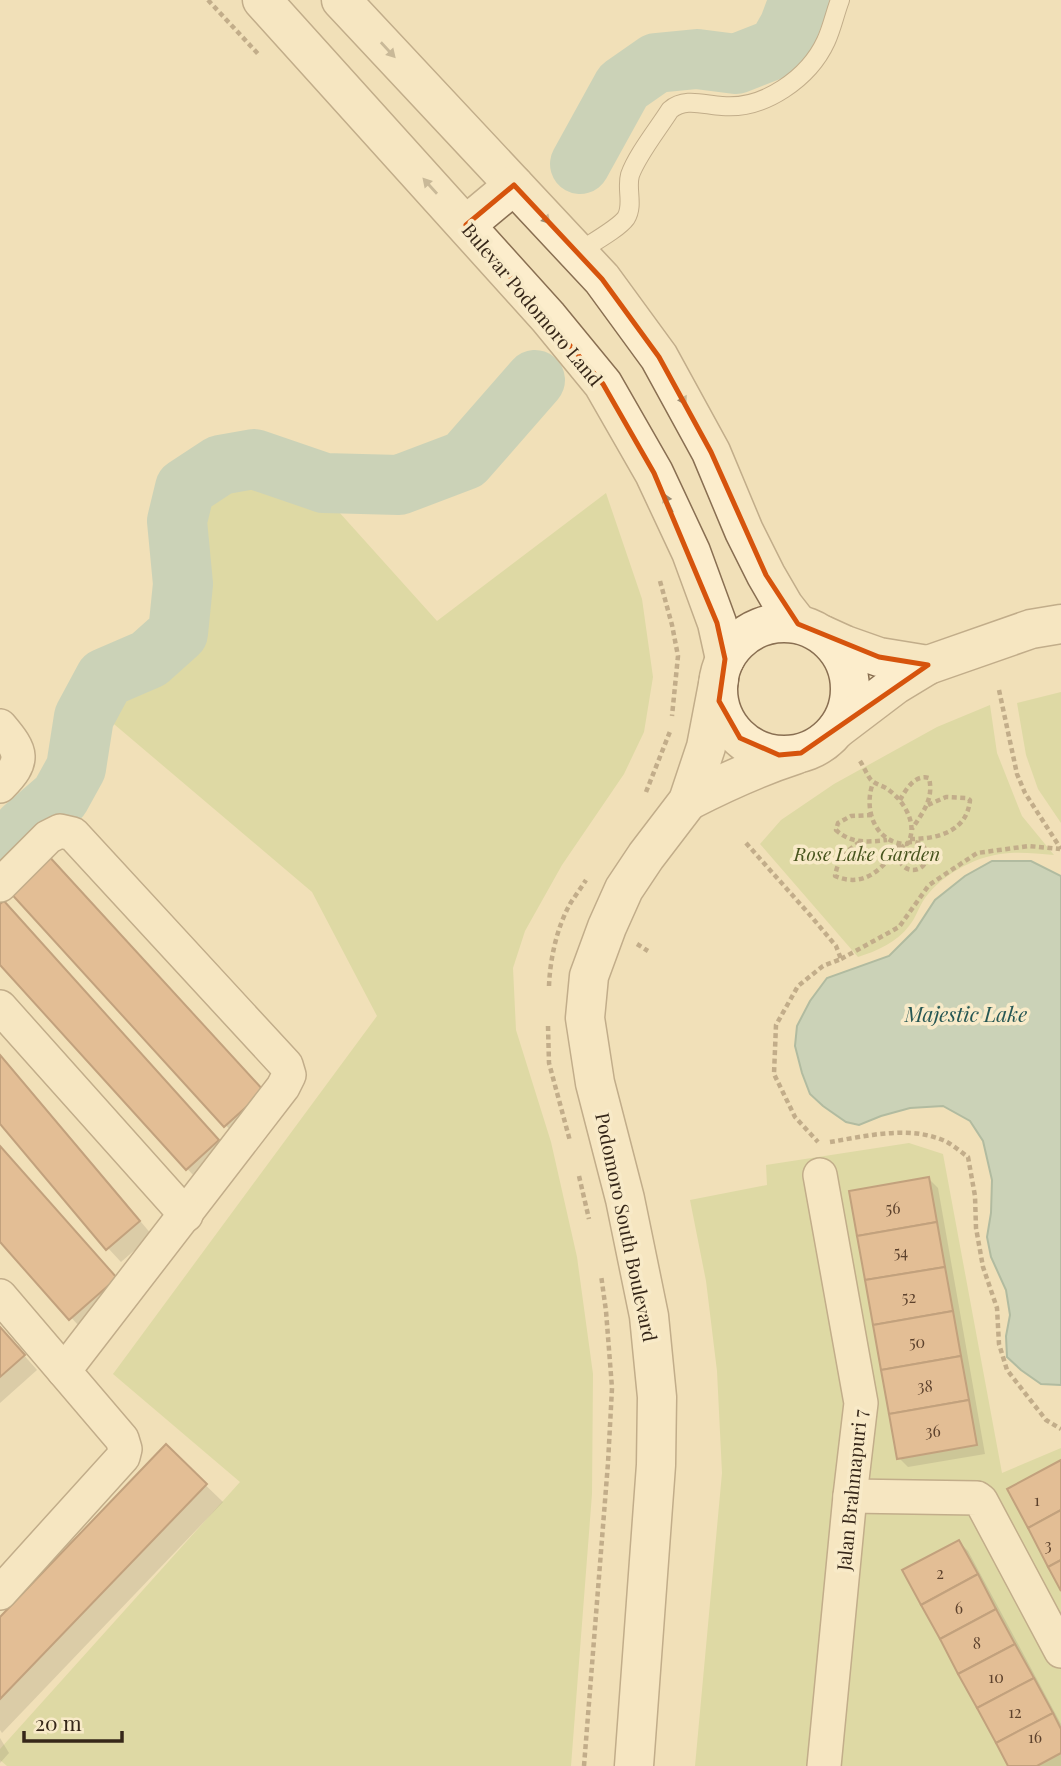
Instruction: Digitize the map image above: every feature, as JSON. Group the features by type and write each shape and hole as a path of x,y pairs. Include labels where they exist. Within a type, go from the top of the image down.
{"street":[{"name":"Bulevar Podomoro Land","path":"262,0 548,317 603,384 654,473 691,552 717,623 722,669"},
{"path":"341,0 602,279 659,357 711,452 744,531 784,607 835,647 846,666 851,688 847,709 838,729"},
{"path":"466,225 514,185"},
{"path":"691,552 711,568 724,566 736,554 744,531"},
{"path":"928,665 879,657 809,629 776,623 755,629 738,642 722,669 719,701 727,722 740,738 758,750 779,755 801,753 821,744 895,685 928,665 1031,629 1061,624"},
{"name":"Podomoro South Boulevard","path":"634,1766 656,1465 657,1396 649,1316 625,1199 595,1083 585,1018 589,976 624,889 688,801 706,747 722,669"},
{"path":"0,726 16,745 19,758 15,771 0,786"},
{"name":"Podomoro South Boulevard","path":"688,801 759,768 801,753"},
{"path":"0,886 48,837 60,831 73,834 286,1065 289,1075 283,1087 64,1371"},
{"path":"0,1007 186,1214"},
{"name":"Jalan Brahmapuri 7","path":"820,1175 861,1403 824,1766"},
{"path":"0,1296 122,1439 125,1448 123,1457 4,1580"},
{"path":"850,1496 977,1498 1061,1651"}],"lane":[{"path":"577,253 625,218 630,208 629,177 670,110 684,103 726,107 743,105 760,101 780,91 802,75 815,60 826,41 840,0"}],"path":[{"path":"208,0 265,61"},
{"path":"642,800 648,791 671,727 678,656 659,574"},
{"path":"999,690 1017,774 1024,793 1060,849"},
{"path":"860,761 873,783 889,789 900,800 912,829"},
{"path":"860,842 844,853 835,876 851,879 872,874 885,865 906,842 920,844 926,850 927,859 922,867 919,870 909,870 901,864 900,851 906,842 912,829 928,805 931,784 929,778 927,776 917,779 900,800"},
{"path":"873,783 869,801 872,815 878,829 896,844 944,835 958,825 971,803 967,798 946,797 928,805"},
{"path":"872,815 850,816 838,823 836,830 860,842 888,840"},
{"path":"746,843 827,935 836,946 841,959"},
{"path":"1060,849 1029,846 977,853 929,885 900,927 823,966 798,986 776,1025 774,1074 795,1116 820,1144 892,1132 930,1136 946,1142 968,1157 983,1268 997,1308 999,1344 1007,1370 1046,1420 1061,1429"},
{"path":"549,996 550,974 559,931 569,905 592,871"},
{"path":"548,1019 549,1063 573,1153"},
{"path":"576,1166 592,1228"},
{"path":"584,1766 612,1388 600,1263"}],"highlighted area":[{"path":"514,185 602,279 659,357 711,452 766,575 798,624 879,657 928,665 801,753 779,755 740,738 719,701 725,659 717,623 654,473 603,384 466,225"}],"green space":[{"path":"233,473 282,477 321,492 437,621 606,493 642,599 653,677 644,732 624,774 562,865 525,931 513,968 516,1030 551,1142 577,1257 593,1374 592,1494 571,1766 7,1766 0,1760 0,1749 240,1482 113,1374 377,1016 312,892 108,719 91,729 105,696 125,681 167,664 192,633 200,599 189,556 190,507 206,482"},
{"path":"1061,692 1061,823 1038,789 1026,755 1017,703"},
{"name":"Rose Lake Garden","path":"990,705 997,753 1022,816 1054,855 998,854 963,866 933,889 899,937 858,957 760,844 781,820 834,784 937,727"},
{"path":"909,1143 943,1154 1002,1473 1061,1448 1061,1766 695,1766 722,1473 717,1371 706,1281 690,1200 767,1185 766,1165"}],"water":[{"name":"Majestic Lake","path":"992,861 1031,861 1061,876 1061,1385 1041,1384 1007,1357 1006,1336 1010,1315 1006,1290 991,1257 987,1237 992,1180 983,1141 970,1121 943,1106 910,1108 859,1125 846,1122 810,1094 795,1046 797,1026 810,1001 827,978 889,956 916,929 935,900 965,876"}],"building":[{"path":"46,853 264,1091 224,1127 7,889"},
{"path":"4,901 219,1140 186,1170 0,965 0,904"},
{"path":"0,1055 140,1221 106,1250 0,1124"},
{"path":"0,1146 117,1278 69,1320 0,1242"},
{"path":"929,1177 937,1222 857,1236 849,1191"},
{"path":"937,1222 945,1267 865,1280 857,1236"},
{"path":"945,1267 953,1311 873,1325 865,1280"},
{"path":"953,1311 961,1356 881,1370 873,1325"},
{"path":"0,1327 25,1355 0,1377"},
{"path":"961,1356 969,1400 889,1414 881,1370"},
{"path":"969,1400 977,1445 897,1459 889,1414"},
{"path":"166,1444 207,1484 0,1699 0,1617"},
{"path":"1061,1460 1061,1510 1028,1528 1007,1489"},
{"path":"1061,1510 1061,1560 1048,1567 1028,1528"},
{"path":"959,1540 978,1574 921,1605 902,1570"},
{"path":"1061,1560 1061,1591 1048,1567"},
{"path":"978,1574 996,1609 940,1639 921,1605"},
{"path":"996,1609 1015,1644 958,1674 940,1639"},
{"path":"1015,1644 1034,1678 977,1708 958,1674"},
{"path":"1034,1678 1053,1713 996,1743 977,1708"},
{"path":"1053,1713 1061,1729 1061,1753 1037,1766 1008,1766 996,1743"}],"waterway":[{"path":"580,164 623,86 656,63 697,59 736,64 777,48 789,27 799,0"},
{"path":"0,853 60,797 76,768 84,717 105,678 149,659 178,633 183,584 177,521 185,488 220,465 254,459 324,483 399,485 465,460 535,380"}]}
